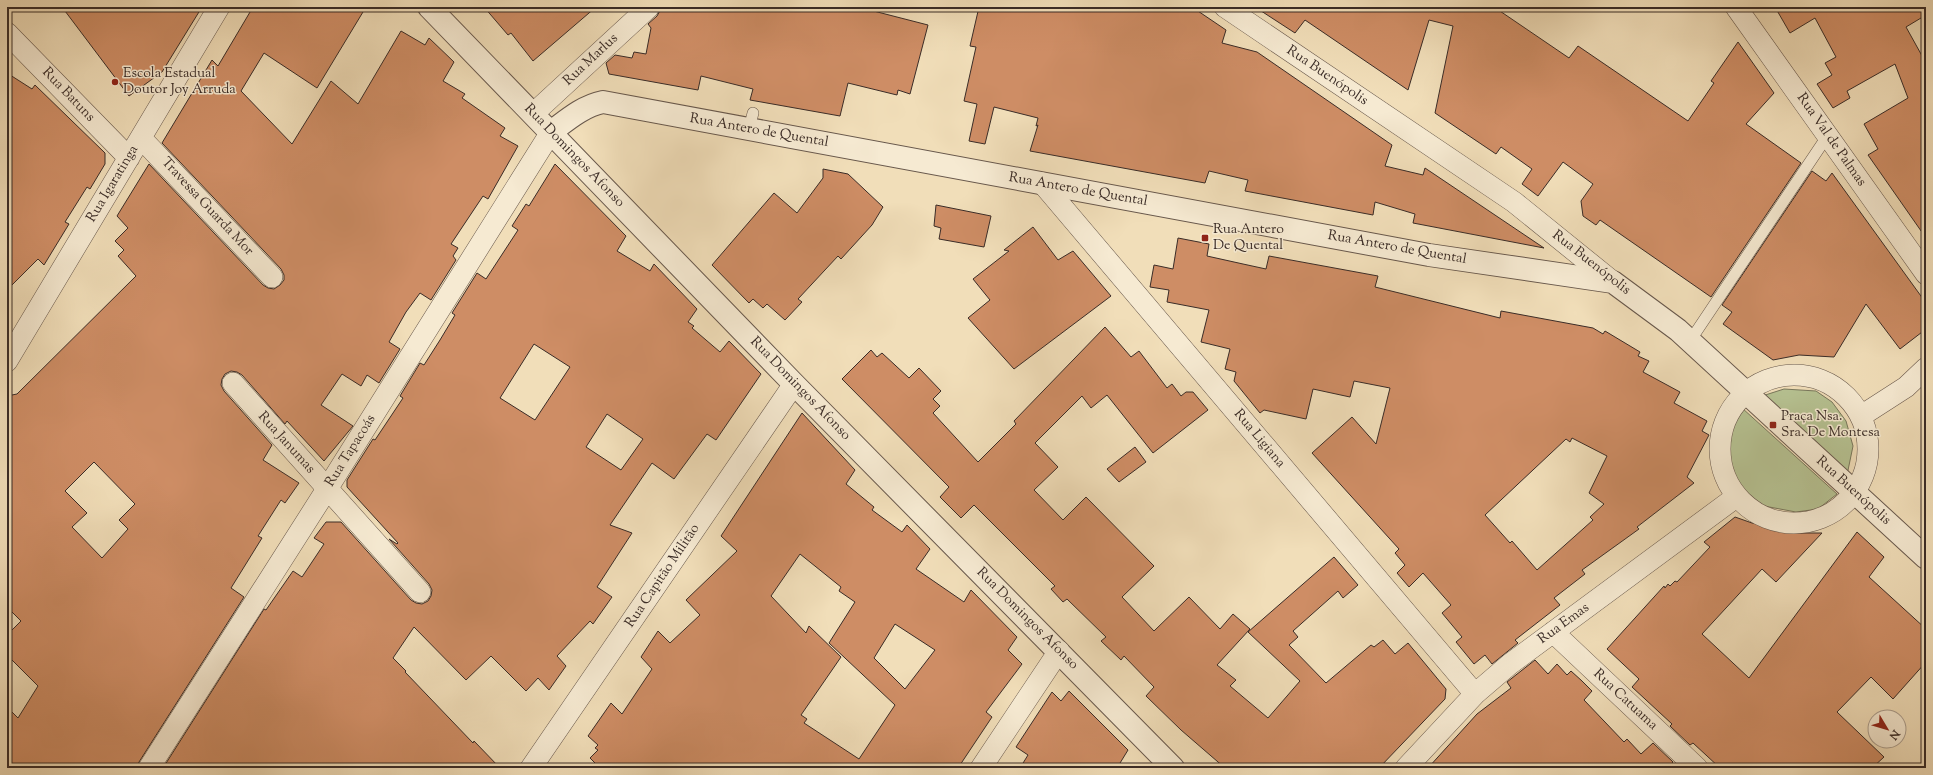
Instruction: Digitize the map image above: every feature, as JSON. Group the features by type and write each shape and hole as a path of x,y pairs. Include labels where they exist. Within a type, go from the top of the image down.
{"street":[{"name":"Rua Igaratinga","path":"7,360 219,7"},
{"name":"Rua Domingos Afonso","path":"429,7 534,113 794,384 1173,768"},
{"name":"Rua Marlus","path":"534,113 649,7"},
{"name":"Rua Buenópolis","path":"1225,7 1514,202 1613,282 1678,330 1926,558"},
{"name":"Rua Val de Palmas","path":"1736,7 1926,274"},
{"name":"Rua Batuns","path":"7,33 129,158"},
{"name":"Rua Antero de Quental","path":"551,132 583,109 592,104 603,102 751,121 1042,183 1429,254 1613,282"},
{"name":"Rua Tapacoás","path":"149,768 327,489 551,132"},
{"name":"Travessa Guarda Mor","path":"141,138 272,277"},
{"name":"Rua Ligiana","path":"1042,183 1475,694"},
{"path":"1862,416 1906,386 1926,368"},
{"path":"1800,374 1819,378 1836,386 1850,400 1862,416 1867,431 1868,458 1862,479 1854,493 1838,509 1818,519 1796,524 1774,521 1753,512 1736,497 1724,477 1719,454 1721,431 1730,410 1746,392 1762,381 1780,375 1800,374"},
{"name":"Rua Janumas","path":"233,383 420,592"},
{"name":"Rua Capitão Militão","path":"531,768 794,384"},
{"name":"Rua Emas","path":"1406,768 1475,694 1510,664 1736,497"},
{"name":"Rua Catuama","path":"1553,632 1697,768"},
{"path":"981,768 1059,651"}],"lane":[{"path":"1690,341 1828,135"}],"green space":[{"path":"1784,389 1816,391 1832,402 1846,421 1853,446 1846,480 1756,398"},
{"path":"1742,408 1837,494 1818,509 1796,512 1764,506 1741,488 1728,461 1729,432"}],"building":[{"path":"62,7 202,7 162,72 129,96"},
{"path":"253,7 366,7 317,88 264,53 241,91 292,144 331,81 358,104 401,31 425,45 429,38 454,62 443,81 465,94 462,98 505,128 500,136 518,146 488,199 483,196 451,244 458,248 453,256 456,260 431,300 420,293 406,312 389,342 400,349 379,383 367,375 361,386 342,374 321,405 353,426 324,461 287,421 285,424 242,375 231,371 225,374 221,385 224,391 272,445 263,460 299,483 285,503 281,500 258,536 262,538 231,588 244,597 139,762 137,768 7,768 7,707 18,718 38,686 7,655 7,635 21,621 7,607 7,396 17,394 136,276 118,256 124,250 115,241 128,228 117,216 149,164 263,285 274,289 284,280 284,275 281,269 162,143 212,60 218,66","holes":["94,462 135,504 119,520 128,529 102,558 72,527 87,513 65,491"]},
{"path":"484,7 596,7 533,61 511,33 508,35"},
{"path":"662,7 858,7 928,25 910,94 898,90 897,95 848,83 840,116 750,100 753,89 701,76 698,90 609,74 606,63 615,55 632,58 634,52 646,54 651,28 648,24 657,16"},
{"path":"979,7 1192,7 1226,30 1222,43 1257,52 1392,145 1385,166 1423,175 1425,168 1544,248 1413,223 1415,214 1375,202 1373,215 1245,191 1248,180 1209,171 1205,183 1030,151 1038,125 1036,126 1038,118 994,107 985,144 969,141 977,104 964,101 976,47 970,46"},
{"path":"1255,7 1494,7 1569,58 1578,46 1688,121 1714,83 1711,81 1738,42 1774,93 1746,124 1801,163 1711,297 1600,220 1596,225 1583,216 1581,201 1593,184 1563,162 1538,196 1522,184 1532,169 1501,147 1496,154 1435,113 1453,26 1429,20 1408,90 1305,20 1295,33"},
{"path":"1775,7 1926,7 1926,15 1906,27 1926,63 1926,238 1868,155 1878,149 1864,124 1908,98 1895,64 1847,91 1850,98 1833,108 1817,84 1832,75 1825,63 1836,57 1815,18 1790,33"},
{"path":"7,73 32,89 35,85 105,153 105,164 90,189 87,187 65,222 69,224 44,265 38,259 7,290"},
{"path":"555,164 626,236 617,251 650,271 654,264 697,309 688,322 694,326 692,328 720,352 729,341 761,374 716,440 707,434 674,479 652,463 610,525 632,533 597,587 612,597 593,624 590,621 557,656 566,666 549,690 538,678 526,691 491,656 466,680 414,627 393,658 473,743 474,741 500,768 163,768 264,609 266,610 293,571 302,577 324,544 314,538 326,522 341,522 411,600 422,604 428,601 432,590 429,584 389,539 397,544 398,543 347,487 347,480 373,439 375,440 403,398 400,396 420,363 424,365 440,340 455,315 452,313 477,273 486,279 518,230 512,226 526,204 529,206","holes":["534,344 570,367 535,420 500,398","607,414 643,439 621,470 586,447"]},
{"path":"823,169 848,174 883,207 872,225 841,259 838,256 798,299 802,302 785,320 767,304 763,308 753,299 749,303 712,265 774,193 797,213 823,178"},
{"path":"1812,171 1826,181 1832,173 1926,303 1926,329 1900,349 1866,304 1834,357 1799,355 1773,360 1723,324 1732,312 1722,305"},
{"path":"936,205 991,216 984,247 939,239 941,228 934,226"},
{"path":"1033,227 1058,260 1073,251 1111,296 1014,369 968,318 990,300 973,279 1009,251 1004,250"},
{"path":"1178,238 1209,244 1207,256 1243,264 1266,269 1269,256 1378,276 1375,287 1500,318 1501,311 1593,328 1603,334 1605,331 1640,352 1638,356 1649,361 1643,372 1680,392 1674,403 1707,421 1702,431 1709,435 1687,477 1694,483 1637,527 1639,529 1582,570 1585,574 1554,598 1560,605 1515,640 1518,643 1492,664 1485,655 1474,664 1456,642 1462,637 1442,613 1451,605 1423,573 1409,587 1397,573 1405,565 1395,553 1399,549 1312,453 1352,417 1376,444 1390,388 1354,381 1350,397 1313,389 1306,419 1264,410 1260,413 1234,381 1236,372 1225,369 1230,349 1201,342 1209,310 1167,302 1169,290 1150,287 1154,265 1173,269","holes":["1572,438 1607,456 1589,493 1604,504 1590,517 1593,520 1537,570 1512,541 1510,543 1485,515 1566,439 1570,442"]},
{"path":"1105,327 1131,357 1139,351 1167,388 1172,384 1181,396 1186,392 1193,392 1208,410 1153,453 1107,395 1091,408 1082,396 1035,443 1058,467 1034,490 1063,520 1086,497 1154,566 1122,597 1154,631 1189,597 1220,629 1233,614 1250,629 1217,665 1236,680 1230,686 1268,718 1300,681 1248,632 1334,557 1358,585 1343,598 1338,591 1293,631 1298,637 1289,645 1326,683 1371,645 1374,647 1383,640 1395,654 1408,643 1446,689 1445,699 1379,768 1225,768 1181,730 1146,696 1154,687 1124,656 1121,660 1101,641 1106,637 1067,599 1063,602 1051,589 1055,586 974,505 961,518 940,497 949,487 842,379 871,350 877,357 882,353 909,378 919,368 941,391 933,399 940,406 933,413 978,462 1016,424 1014,421"},
{"path":"802,413 855,470 846,484 874,507 872,510 902,532 907,525 930,549 916,569 964,602 971,590 1017,637 1008,650 1022,664 986,712 992,717 958,768 600,768 590,758 598,750 595,748 598,745 588,736 611,703 622,714 652,669 641,657 658,631 670,643 700,615 686,600 737,551 721,536","holes":["800,554 841,587 839,591 855,602 829,643 895,705 859,759 804,723 807,719 801,715 841,657 809,626 806,633 771,596","895,624 935,650 905,689 874,658"]},
{"path":"1135,447 1146,462 1119,482 1107,469"},
{"path":"1735,517 1752,523 1798,533 1822,533 1776,582 1762,569 1702,634 1749,678 1857,532 1884,557 1869,577 1926,629 1926,662 1893,699 1871,677 1837,712 1867,741 1867,749 1876,749 1884,757 1872,768 1720,768 1693,743 1690,745 1670,726 1672,724 1632,687 1639,679 1607,649 1664,586 1665,588 1668,584 1670,586 1675,581 1677,582 1710,547 1704,542"},
{"path":"1535,660 1548,674 1557,664 1567,675 1571,671 1582,681 1592,691 1584,700 1624,742 1627,739 1641,754 1653,743 1673,762 1667,768 1428,768 1477,714 1511,688 1507,682"},
{"path":"1069,691 1128,750 1117,768 1020,768 1028,755 1016,747 1052,692 1061,701"}],"place":[{"name":"Escola Estadual Doutor Joy Arruda","path":"115,82"},
{"name":"Rua Antero De Quental","path":"1205,238"},
{"name":"Praça Nsa. Sra. De Montesa","path":"1773,425"}]}
